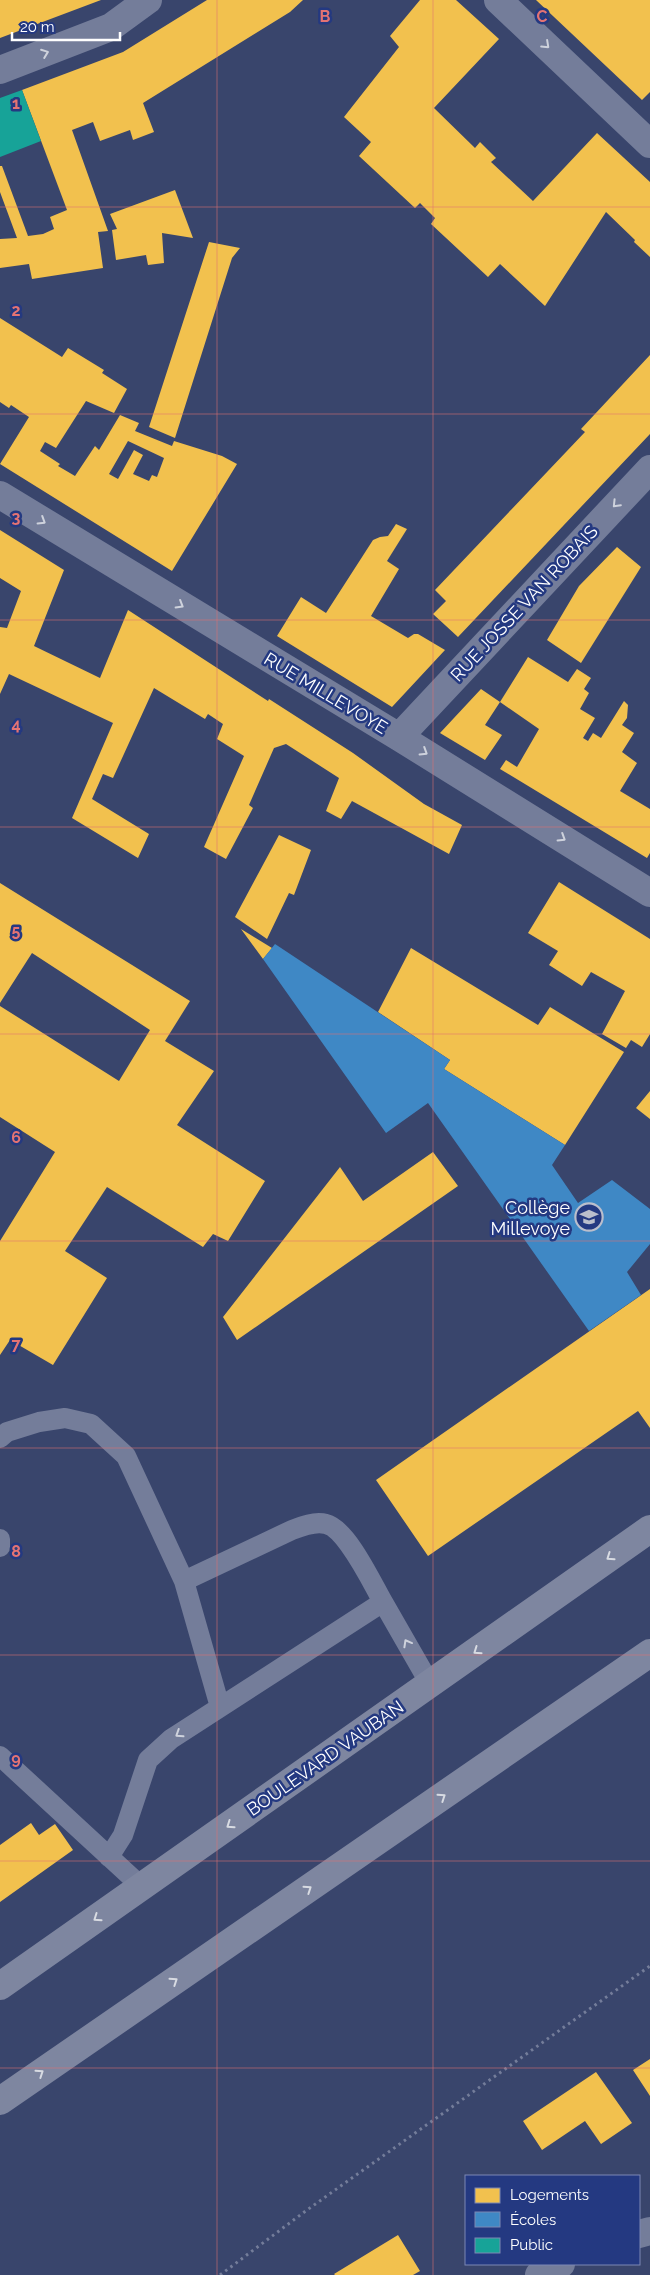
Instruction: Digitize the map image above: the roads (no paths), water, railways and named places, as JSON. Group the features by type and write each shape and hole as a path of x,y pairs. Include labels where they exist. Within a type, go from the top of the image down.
{"main road":[{"name":"BOULEVARD VAUBAN","path":"0,1986 650,1529"},
{"path":"0,2101 650,1653"}],"street":[{"path":"0,70 111,27 148,0"},
{"path":"498,0 650,144"},
{"name":"RUE JOSSE VAN ROBAIS","path":"399,737 650,469"},
{"name":"RUE MILLEVOYE","path":"0,495 399,737 650,893"},
{"path":"540,2275 559,2265"}],"lane":[{"path":"0,1438 7,1432 39,1422 65,1418 91,1424 126,1456 184,1581 220,1707"},
{"path":"184,1581 292,1530 308,1524 327,1524 345,1537 430,1684"},
{"path":"0,1539 0,1547"},
{"path":"109,1857 123,1835 148,1760 171,1739 383,1602"},
{"path":"0,1756 142,1887"}],"place":[{"name":"Collège Millevoye","path":"589,1217"}]}
